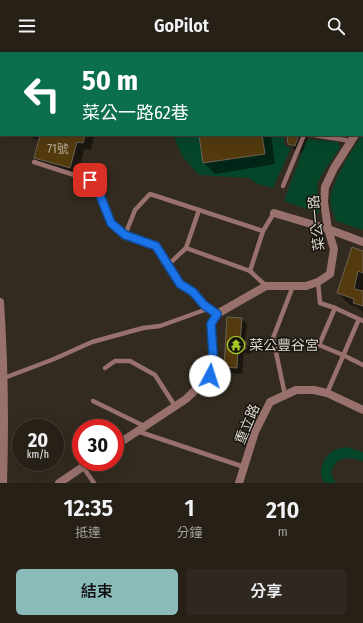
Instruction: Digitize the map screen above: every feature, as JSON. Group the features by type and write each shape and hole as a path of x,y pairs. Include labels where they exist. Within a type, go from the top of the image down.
{"street":[{"name":"菜公一路","path":"318,282 330,274 334,249 328,229 324,202 325,187 334,168 353,138"},
{"path":"274,214 328,229 363,242"},
{"path":"124,440 186,398 210,376 213,353 211,324 217,314 266,286 306,286 318,282"},
{"path":"0,302 4,354 5,432 3,483"},
{"name":"重立路","path":"239,483 255,432 270,402 296,390 314,390 327,393 363,410"},
{"path":"59,483 77,471"}],"lane":[{"path":"283,186 304,136"},
{"path":"327,136 353,138"},
{"path":"34,162 90,180 96,185 111,223 125,235 156,246 169,264 180,284 193,292 204,305 217,314"},
{"path":"125,235 135,210 150,194 263,231"},
{"path":"169,264 186,248 199,210"},
{"path":"250,271 263,231 274,214"},
{"path":"186,248 250,271 266,286"},
{"path":"318,282 320,303 361,320 327,393"},
{"path":"285,395 273,338 293,286"},
{"path":"4,378 54,359 92,342 143,328 160,326 210,308"},
{"path":"335,308 319,345 344,355 363,365"},
{"path":"105,368 115,361 130,361 155,375 175,406"},
{"path":"93,401 141,429 244,467"},
{"path":"90,471 94,483"}],"green space":[{"path":"173,136 284,136 286,147 291,148 273,188 257,184 249,178 199,175 182,156"},
{"path":"363,136 363,230 336,221 331,200 339,173 354,147"},
{"path":"307,139 338,142 340,148 317,184 319,213 284,201"},
{"path":"347,447 363,452 363,461 348,458 339,460 333,467 331,473 336,483 324,483 321,473 325,459 332,451"}],"building":[{"path":"40,136 85,136 83,143 77,142 70,168 34,158"},
{"path":"199,136 262,136 265,154 203,163"},
{"path":"287,136 299,136 295,146 288,144"},
{"path":"352,247 363,251 363,273 358,271 354,289 363,291 363,306 353,303 354,299 337,293"},
{"name":"菜公豐谷宮","path":"227,317 242,318 240,342 246,342 246,349 238,348 237,368 224,367"}],"place":[{"name":"菜公豐谷宮","path":"236,345"}],"route":[{"path":"90,180 96,185 111,223 125,235 156,246 169,264 180,284 193,292 204,305 217,314 211,324 213,353 210,376"}]}
